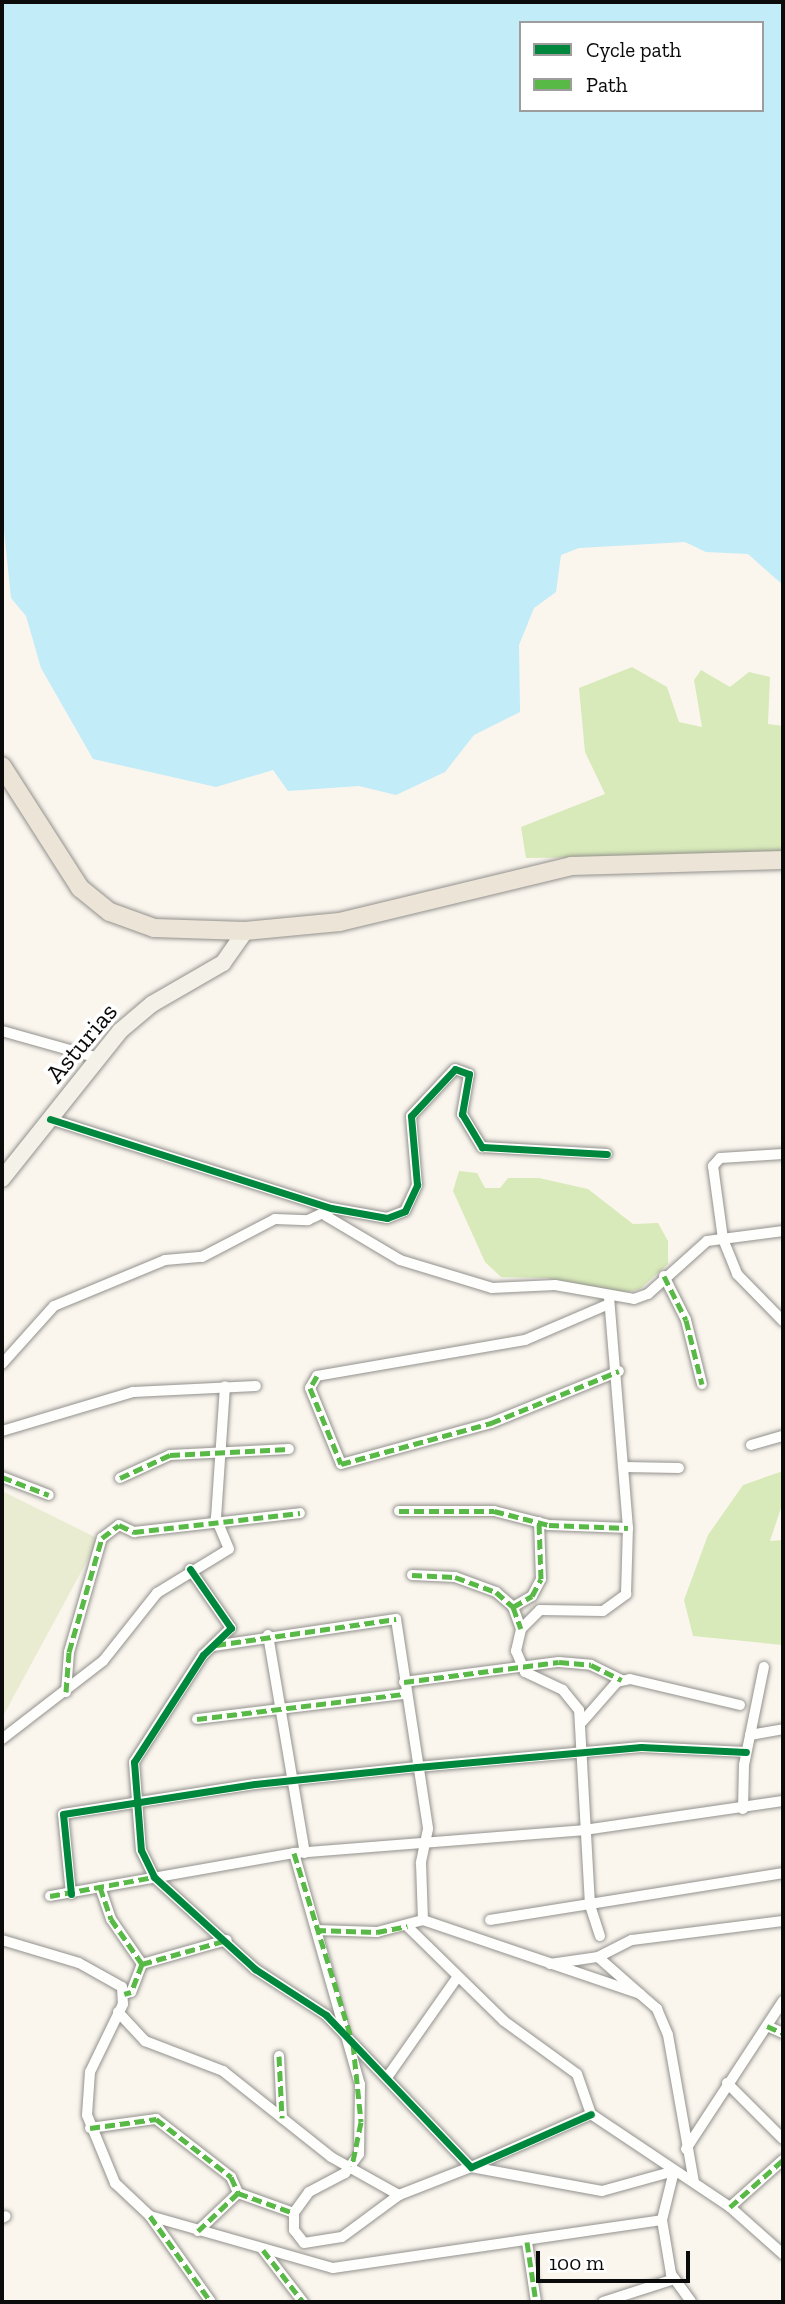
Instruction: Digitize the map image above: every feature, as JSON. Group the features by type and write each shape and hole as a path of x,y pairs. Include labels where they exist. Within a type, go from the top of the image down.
{"main road":[{"path":"2,766 65,869 99,905 154,928 244,931 372,916 571,866 783,860"}],"street":[{"name":"Asturias","path":"2,1179 98,1058 152,1004 223,963 244,931"},
{"path":"2,1031 98,1058"},
{"path":"2,1364 54,1306 165,1260 202,1257 275,1219 328,1212 387,1218 405,1211 418,1176 411,1116 435,1084 458,1068 471,1078 463,1120 482,1147 607,1154"},
{"path":"50,1119 328,1212 425,1270 492,1288 555,1285 609,1301"},
{"path":"783,1154 720,1158 713,1166 723,1240 737,1274 783,1321"},
{"path":"619,1371 491,1423 341,1464 310,1388 317,1376 525,1340 609,1301 648,1294 664,1276 707,1241 783,1231"},
{"path":"664,1276 686,1320 702,1384"},
{"path":"521,1629 540,1610 603,1611 619,1604 626,1594 628,1528 619,1371 609,1301"},
{"path":"2,1739 103,1661 158,1593 190,1569 229,1549 216,1518 225,1386"},
{"path":"2,1431 134,1392 256,1386"},
{"path":"751,1446 783,1436"},
{"path":"120,1478 170,1455 220,1449 289,1449"},
{"path":"624,1468 679,1468"},
{"path":"2,1477 49,1494"},
{"path":"398,1511 494,1511 540,1522 628,1528"},
{"path":"66,1692 69,1652 103,1538 119,1525 134,1532 216,1518 300,1513"},
{"path":"513,1606 532,1596 541,1579 540,1522"},
{"path":"190,1569 232,1628 210,1646 134,1762 141,1850 154,1877 227,1940 352,2040 471,2167 602,2191 674,2171"},
{"path":"412,1575 462,1579 513,1606 521,1629 520,1667"},
{"path":"210,1646 268,1635 396,1619 426,1845 423,1920"},
{"path":"268,1635 292,1779 300,1853 316,1930 352,2040 360,2122 352,2166 309,2192 294,2213 294,2230 304,2243 320,2242 364,2226 399,2195 471,2167 591,2114"},
{"path":"197,1719 405,1688 520,1667 580,1663 622,1681 740,1705"},
{"path":"520,1667 568,1694 582,1722 579,1755 590,1905 600,1936"},
{"path":"743,1809 746,1752 764,1667"},
{"path":"582,1722 622,1681"},
{"path":"750,1735 783,1729"},
{"path":"71,1894 63,1814 292,1779 417,1767 708,1745 746,1752"},
{"path":"50,1896 300,1853 426,1845 584,1830 743,1809 783,1801"},
{"path":"490,1920 783,1873"},
{"path":"100,1886 111,1919 142,1964"},
{"path":"316,1930 377,1932 423,1920 640,1994"},
{"path":"550,1964 598,1957 632,1940 783,1921"},
{"path":"407,1926 457,1978 577,2074 591,2114 730,2207 783,2254"},
{"path":"2,1940 79,1963 118,1982 124,1994 88,2080 90,2128 99,2158 150,2216 211,2302"},
{"path":"142,1964 227,1940"},
{"path":"598,1957 657,2009 668,2035 686,2149 694,2182"},
{"path":"124,1994 131,1992 142,1964"},
{"path":"388,2076 457,1978"},
{"path":"686,2149 709,2122 727,2083 783,2001"},
{"path":"118,2012 145,2041 223,2071 282,2118 399,2195"},
{"path":"767,2026 783,2033"},
{"path":"279,2056 282,2118"},
{"path":"727,2083 783,2139"},
{"path":"90,2128 156,2119 231,2178 238,2193 294,2213"},
{"path":"730,2207 783,2160"},
{"path":"674,2171 662,2220 674,2279 691,2302"},
{"path":"198,2231 238,2193"},
{"path":"150,2216 317,2267 355,2267 662,2220"},
{"path":"527,2242 536,2302"},
{"path":"263,2250 303,2302"},
{"path":"603,2302 674,2279"}],"green space":[{"path":"632,667 667,687 679,722 702,727 694,680 701,670 730,687 749,672 770,677 768,724 783,726 783,855 526,858 521,827 605,794 585,752 579,688"},
{"path":"459,1171 477,1173 485,1188 500,1188 508,1178 539,1178 588,1189 633,1224 658,1223 668,1241 668,1264 640,1289 623,1293 546,1278 501,1277 485,1262 453,1191"},
{"path":"783,1471 783,1502 770,1541 783,1540 783,1645 693,1636 684,1600 708,1535 743,1485"},
{"path":"2,1491 99,1539 2,1718"}],"water":[{"path":"2,2 783,2 783,585 748,554 706,552 685,542 579,548 561,555 556,592 534,608 519,645 520,712 474,735 445,772 396,795 359,786 288,791 273,770 216,787 93,759 41,668 26,616 11,598 2,511"}],"marked path":[{"path":"664,1276 686,1320 702,1384"},
{"path":"317,1376 310,1388 341,1464 491,1423 619,1371"},
{"path":"120,1478 170,1455 289,1449"},
{"path":"2,1477 49,1495"},
{"path":"399,1511 494,1511 549,1525 628,1528"},
{"path":"66,1692 69,1652 102,1538 119,1525 134,1532 300,1513"},
{"path":"513,1607 532,1596 541,1579 539,1522"},
{"path":"412,1575 455,1577 496,1592 513,1607 521,1629"},
{"path":"216,1645 396,1619"},
{"path":"404,1682 559,1662 591,1665 622,1680"},
{"path":"197,1719 405,1694"},
{"path":"294,1853 353,2044 361,2122 352,2166"},
{"path":"50,1896 154,1877"},
{"path":"100,1887 111,1919 142,1964 131,1992 124,1994"},
{"path":"316,1930 377,1932 407,1926"},
{"path":"142,1964 227,1940"},
{"path":"767,2026 783,2033"},
{"path":"279,2056 282,2118"},
{"path":"90,2128 156,2119 231,2177 238,2193 294,2213"},
{"path":"730,2207 783,2160"},
{"path":"198,2231 238,2193"},
{"path":"150,2216 211,2302"},
{"path":"527,2242 536,2302"},
{"path":"263,2250 303,2302"}],"cycle path":[{"path":"50,1119 331,1208 387,1218 405,1211 417,1185 411,1116 455,1069 469,1074 462,1114 482,1147 607,1154"},
{"path":"190,1569 231,1628 203,1655 134,1762 141,1850 154,1877 255,1969 326,2015 471,2167 591,2114"},
{"path":"71,1894 63,1814 255,1784 417,1767 641,1747 746,1752"}]}
